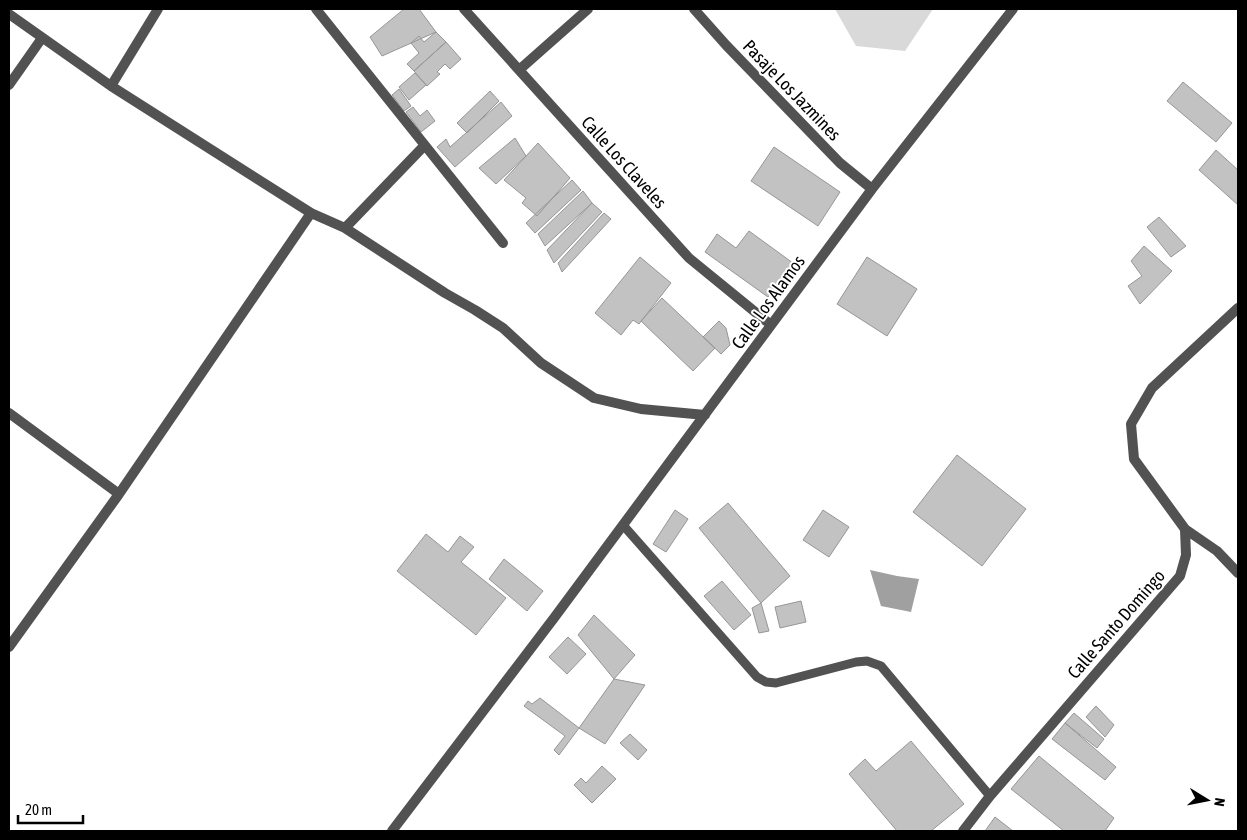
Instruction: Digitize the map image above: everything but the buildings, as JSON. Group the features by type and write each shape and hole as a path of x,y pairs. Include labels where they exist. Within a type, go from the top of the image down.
{"street":[{"path":"111,86 158,9"},
{"path":"316,9 503,243"},
{"name":"Calle Los Claveles","path":"464,9 689,258 771,325"},
{"path":"519,70 588,9"},
{"name":"Pasaje Los Jazmines","path":"694,9 726,45 840,163 872,189"},
{"name":"Calle Los Alamos","path":"392,831 554,618 872,189 1012,9"},
{"path":"9,14 111,86 311,213 345,228 503,328 541,363 594,398 641,409 705,415"},
{"path":"9,85 42,38"},
{"path":"345,228 424,146"},
{"path":"9,647 119,494 311,213"},
{"path":"1238,308 1152,388 1131,424 1134,459 1185,528 1217,551 1238,573"},
{"path":"9,413 119,494"},
{"name":"Calle Santo Domingo","path":"963,831 990,796 1180,576 1186,555 1185,528"}],"lane":[{"path":"623,525 757,677 766,682 776,683 856,662 867,662 881,666 990,796"}],"shaded area":[{"path":"835,9 933,9 905,51 856,46"},
{"path":"870,570 919,579 911,612 881,606"}]}
